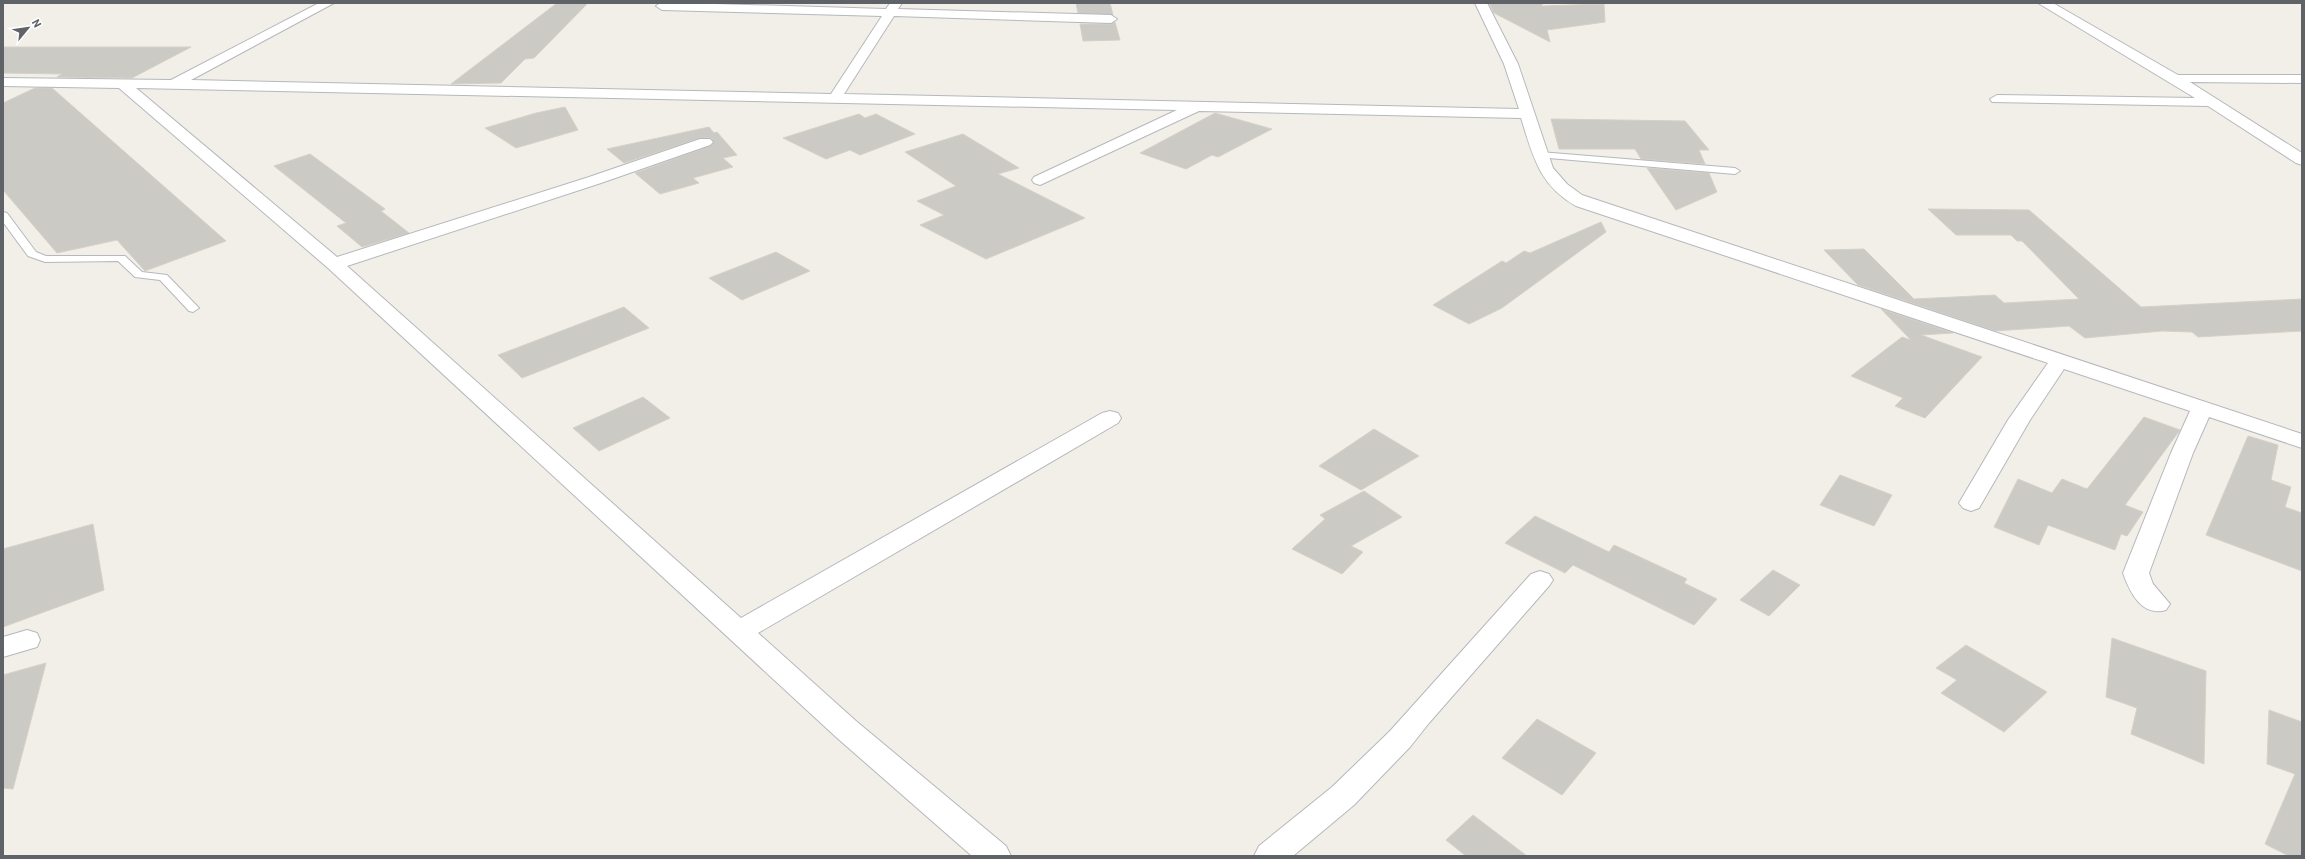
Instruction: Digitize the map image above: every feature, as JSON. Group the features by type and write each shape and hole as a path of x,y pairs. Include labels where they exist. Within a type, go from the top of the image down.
{"street":[{"path":"173,85 328,3"},
{"path":"1481,3 1499,36 1540,155 1553,180 1569,195 1582,202 2302,441"},
{"path":"2044,3 2177,80 2302,160"},
{"path":"662,6 894,7 1111,19"},
{"path":"835,98 894,7"},
{"path":"2177,80 2183,78 2302,79"},
{"path":"3,82 835,98 1527,114"},
{"path":"123,84 334,264 738,632 852,734 995,856"},
{"path":"1997,99 2210,102"},
{"path":"1040,180 1199,106"},
{"path":"334,264 528,203 705,142"},
{"path":"1971,503 2019,420 2060,360"},
{"path":"2156,604 2141,588 2136,573 2182,453 2203,407"},
{"path":"738,632 1110,418"},
{"path":"1270,856 1343,796 1373,766 1540,580"}],"lane":[{"path":"1540,155 1735,171"},
{"path":"3,215 32,254 45,259 121,258 139,275 162,277 193,308"}],"building":[{"path":"557,3 588,3 534,58 525,59 501,83 451,84"},
{"path":"1076,3 1110,3 1113,15 1078,13"},
{"path":"1489,3 1542,3 1542,6 1604,4 1605,22 1547,30 1550,42 1494,13"},
{"path":"1115,22 1120,40 1083,41 1080,24 1111,24"},
{"path":"3,47 191,47 132,78 57,77 62,74 3,73"},
{"path":"35,88 52,88 226,241 145,271 117,240 57,253 3,190 3,103"},
{"path":"565,107 578,130 516,148 485,128 536,113"},
{"path":"1215,113 1272,129 1218,157 1212,155 1186,169 1140,153"},
{"path":"859,114 865,118 876,114 915,134 860,155 850,150 826,159 783,138"},
{"path":"1551,119 1685,121 1709,150 1699,150 1705,164 1641,159 1635,149 1559,149"},
{"path":"709,127 714,133 717,132 737,155 723,158 733,167 693,178 699,183 660,194 635,173 710,146 714,142 711,138 700,138 624,163 607,149"},
{"path":"963,134 1019,168 998,174 1085,218 986,259 920,225 944,215 917,201 956,186 905,152"},
{"path":"310,154 385,209 381,211 409,233 362,247 337,226 346,223 274,166"},
{"path":"1647,168 1709,173 1717,192 1676,210"},
{"path":"1928,209 2029,210 2141,307 2302,299 2302,331 2198,337 2192,332 2162,331 2085,338 2069,326 1995,331 1858,285 1824,250 1864,249 1914,299 1995,295 2004,303 2079,299 2022,241 2017,241 2011,235 1956,235"},
{"path":"1601,222 1606,232 1502,308 1469,324 1433,305 1502,261 1506,263 1524,251 1530,253"},
{"path":"776,252 810,271 742,300 709,278"},
{"path":"624,307 649,328 522,378 498,355"},
{"path":"1881,309 1953,333 1921,335 1982,357 1925,418 1895,406 1903,398 1851,376 1902,337 1911,340"},
{"path":"643,397 670,418 599,451 573,428"},
{"path":"2144,417 2180,430 2125,505 2143,512 2127,536 2121,534 2115,550 2048,525 2039,545 1994,527 2018,479 2052,493 2062,479 2087,489"},
{"path":"1374,429 1419,456 1361,490 1319,466"},
{"path":"2248,436 2278,445 2271,480 2291,487 2285,507 2302,513 2302,571 2206,535"},
{"path":"1840,475 1892,495 1874,526 1820,505"},
{"path":"1364,491 1402,517 1351,546 1363,552 1342,574 1292,549 1325,519 1320,515"},
{"path":"1535,516 1609,552 1614,545 1687,579 1684,583 1717,599 1694,625 1573,565 1565,573 1505,543"},
{"path":"93,524 104,590 3,627 3,549"},
{"path":"1773,570 1800,585 1769,616 1740,600"},
{"path":"2112,638 2206,671 2204,764 2131,734 2137,708 2106,697"},
{"path":"1966,645 2047,692 2004,732 1941,693 1957,680 1936,668"},
{"path":"46,663 13,789 3,788 3,675"},
{"path":"2269,710 2302,722 2302,856 2289,856 2265,844 2295,774 2267,764"},
{"path":"1537,719 1596,753 1562,795 1502,758"},
{"path":"1473,815 1527,856 1466,856 1446,840"}]}
